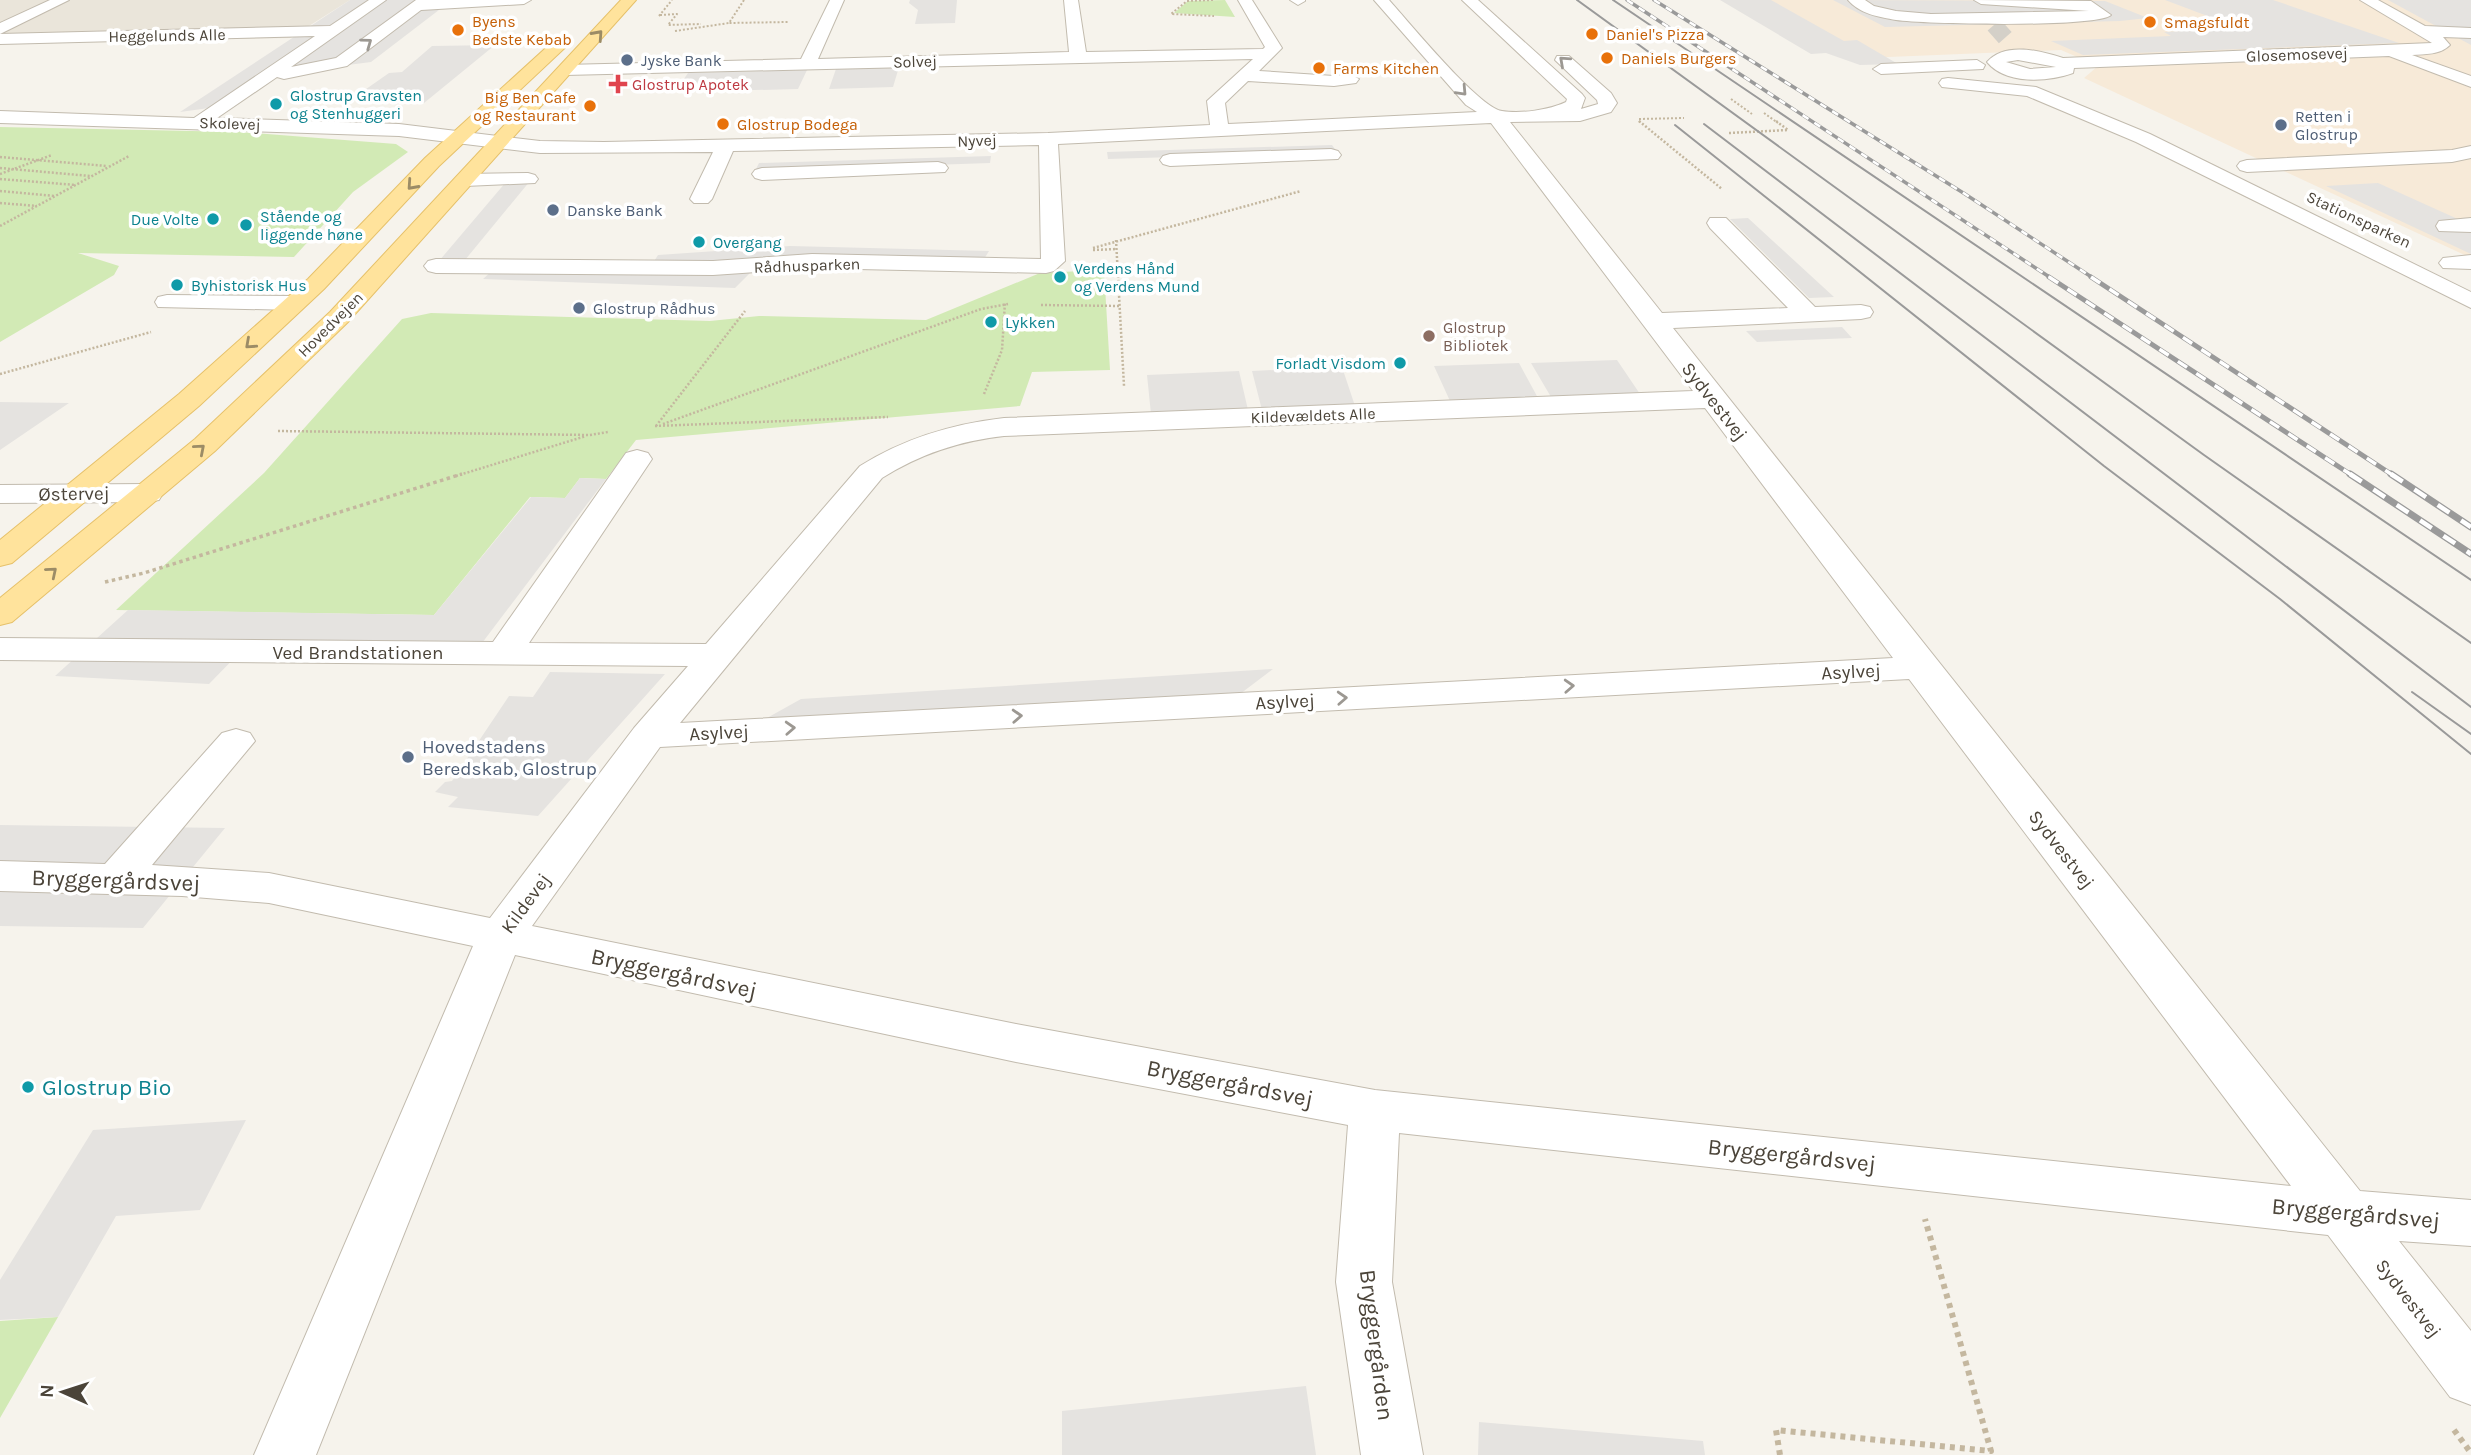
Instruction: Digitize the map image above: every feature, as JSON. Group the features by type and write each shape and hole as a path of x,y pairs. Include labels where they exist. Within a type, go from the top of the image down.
{"main road":[{"name":"Hovedvejen","path":"9,608 221,430 339,317 629,0"},
{"name":"Hovedvejen","path":"0,556 189,400 295,303 459,136 581,25"}],"street":[{"path":"0,29 62,0"},
{"path":"200,122 379,0"},
{"path":"259,84 290,72 341,62 422,3 524,0"},
{"path":"807,64 837,0"},
{"path":"1071,0 1077,56"},
{"path":"1221,132 1214,105 1223,93 1274,48 1245,0"},
{"name":"Sydvestvej","path":"1381,0 1472,101 1496,117 2471,1377"},
{"name":"Sydvestvej","path":"1399,0 1493,100 1496,117"},
{"path":"1469,0 1577,100 1575,105 1567,109 1538,107"},
{"path":"1855,0 1857,4 1868,9 1900,17 1940,20 1990,22 2104,15 2091,5 1981,0"},
{"path":"1968,0 1990,22"},
{"name":"Glosemosevej","path":"2057,68 2440,48 2442,45 2367,0"},
{"name":"Heggelunds Alle","path":"0,39 333,31"},
{"path":"2422,31 2471,33"},
{"path":"2009,42 2023,56"},
{"path":"1881,50 1914,68"},
{"path":"2385,51 2469,92"},
{"name":"Solvej","path":"565,70 1234,52 1265,54"},
{"path":"1538,107 1580,114 1605,108 1608,103 1605,97 1555,52"},
{"path":"1998,65 1995,62 2002,57 2023,56 2057,68 2081,87"},
{"path":"297,57 298,64 326,65"},
{"path":"1881,69 1998,65 2028,72 2057,68"},
{"path":"1242,75 1334,81 1350,79"},
{"path":"1948,83 2031,91 2130,133 2471,301"},
{"path":"1223,93 1322,90"},
{"name":"Nyvej","path":"459,136 500,143 575,148 1048,139 1496,117 1538,107"},
{"path":"2144,116 2168,128"},
{"name":"Skolevej","path":"0,117 399,130 459,136"},
{"name":"Rådhusparken","path":"436,266 713,268 812,261 1040,267 1053,261 1061,164 1048,139"},
{"path":"701,199 725,147"},
{"name":"Stationsparken","path":"2247,166 2471,152"},
{"path":"1150,161 1331,155"},
{"name":"Stationsparken","path":"2225,155 2283,183"},
{"name":"Stationsparken","path":"2402,158 2441,174 2471,173"},
{"path":"1026,165 1061,164"},
{"path":"762,174 963,167"},
{"path":"465,180 528,178"},
{"path":"1718,223 1808,314"},
{"path":"2447,226 2471,225"},
{"name":"Stationsparken","path":"2427,251 2464,266"},
{"path":"399,254 466,252"},
{"path":"167,302 295,303"},
{"path":"1653,321 1861,312"},
{"name":"Kildevældets Alle","path":"905,432 1714,399"},
{"name":"Kildevej","path":"285,1455 500,937 648,736 905,432"},
{"path":"504,653 640,444"},
{"name":"Østervej","path":"0,495 148,493"},
{"name":"Ved Brandstationen","path":"0,649 716,655"},
{"name":"Asylvej","path":"648,736 1921,667"},
{"path":"116,879 236,741"},
{"name":"Bryggergårdsvej","path":"0,876 116,879 269,888 1016,1043 1376,1110 2345,1214 2471,1223"},
{"name":"Bryggergården","path":"1376,1110 1364,1282 1392,1455"}],"path":[{"path":"672,0 660,15 677,14 668,25 827,21"},
{"path":"729,23 744,0"},
{"path":"1223,0 1187,1 1171,14 1256,19"},
{"path":"600,33 670,31 714,24"},
{"path":"1731,99 1752,114"},
{"path":"1729,133 1788,130 1764,113"},
{"path":"1646,119 1684,118"},
{"path":"0,226 132,153"},
{"path":"0,157 110,166"},
{"path":"0,168 91,176"},
{"path":"0,179 76,185"},
{"path":"1116,249 1088,250 1116,240 1311,188"},
{"path":"0,191 57,196"},
{"path":"0,203 38,206"},
{"path":"1116,240 1126,422"},
{"path":"977,429 972,415 997,370 1003,351 1007,319 1007,278 1012,267"},
{"path":"746,311 631,454 656,426 981,309 1018,304"},
{"path":"1031,304 1121,306"},
{"path":"0,374 159,329"},
{"path":"656,426 905,432"},
{"path":"221,430 590,435"},
{"path":"9,608 145,573 590,435 616,431"},
{"path":"1780,1455 1776,1430 1991,1451 1910,1167"}],"shaded area":[{"path":"0,0 350,0 290,38 0,43"},
{"path":"350,0 452,0 371,62 255,77 209,108 180,112"},
{"path":"910,0 957,0 955,23 915,24 918,10 909,3"},
{"path":"1720,0 1771,0 1844,41 1857,40 1898,64 1860,65 1826,53 1811,54"},
{"path":"1765,0 2471,0 2471,258 2084,78 2098,66 2061,50 1864,58"},
{"path":"1833,0 2105,1 2148,18 1885,27"},
{"path":"2165,0 2273,0 2399,43 2083,55 2051,41 2171,36 2164,32 2234,26"},
{"path":"2388,0 2471,0 2471,45"},
{"path":"495,45 424,103 402,103 404,100 349,101 389,73 402,72 432,46"},
{"path":"899,67 893,87 829,89 836,69"},
{"path":"807,70 798,89 675,92 688,73"},
{"path":"1332,145 1337,152 1108,159 1107,152"},
{"path":"991,156 990,163 755,171 759,163"},
{"path":"535,175 465,260 439,261 511,176"},
{"path":"2378,183 2471,225 2471,254 2326,186"},
{"path":"1748,218 1834,297 1809,298 1730,219"},
{"path":"790,246 989,251 976,272 781,266 750,273 735,288 483,279 493,270 653,263 658,255"},
{"path":"1842,327 1852,338 1757,342 1746,331"},
{"path":"1617,360 1640,394 1551,397 1531,363"},
{"path":"1519,363 1538,398 1450,401 1434,366"},
{"path":"1342,367 1355,406 1262,410 1252,371"},
{"path":"1239,371 1248,410 1151,414 1147,375"},
{"path":"0,402 69,403 0,450"},
{"path":"580,478 606,479 479,647 250,642 209,684 55,676 128,610 434,615 531,497 565,498"},
{"path":"1273,669 1240,694 758,723 801,699"},
{"path":"550,672 665,674 538,816 448,807 458,797 435,792 445,782 452,781 509,696 533,697"},
{"path":"0,825 225,828 143,928 0,926"},
{"path":"246,1120 200,1210 116,1216 58,1317 0,1320 0,1280 93,1130"},
{"path":"1306,1386 1316,1455 1062,1455 1062,1411"},
{"path":"1479,1422 1703,1441 1705,1455 1478,1455"}],"green space":[{"path":"1225,0 1235,17 1174,13 1188,1"},
{"path":"0,127 240,132 396,144 408,152 353,192 294,257 78,253 119,266 114,275 0,342"},
{"path":"1104,270 1110,370 1032,372 1020,406 636,440 606,479 580,478 565,498 530,497 434,615 116,610 264,473 402,319 431,313 710,321 759,316 926,320 1040,273"},
{"path":"58,1317 0,1418 0,1321"}],"tunnel":[{"path":"1994,25 2009,42"}],"tram line":[{"path":"1577,0 2204,455 2471,643"},
{"path":"1613,0 2471,580"},
{"path":"1704,124 2471,707"},
{"path":"1675,125 2104,466 2280,599 2471,754"},
{"path":"2412,692 2471,734"}],"railway":[{"path":"1627,0 2051,278"},
{"path":"1654,0 1965,194 2093,278"},
{"path":"2049,277 2353,476"},
{"path":"2091,277 2394,476"},
{"path":"2350,474 2471,554"},
{"path":"2391,474 2471,527"}],"place":[{"name":"Smagsfuldt","path":"2150,22"},
{"name":"Byens Bedste Kebab","path":"458,30"},
{"name":"Daniel's Pizza","path":"1592,34"},
{"name":"Daniels Burgers","path":"1607,58"},
{"name":"Jyske Bank","path":"627,60"},
{"name":"Farms Kitchen","path":"1319,68"},
{"name":"Glostrup Apotek","path":"618,84"},
{"name":"Glostrup Gravsten og Stenhuggeri","path":"276,104"},
{"name":"Big Ben Cafe og Restaurant","path":"590,106"},
{"name":"Glostrup Bodega","path":"723,124"},
{"name":"Retten i Glostrup","path":"2281,125"},
{"name":"Danske Bank","path":"553,210"},
{"name":"Due Volte","path":"213,219"},
{"name":"Stående og liggende høne","path":"246,225"},
{"name":"Overgang","path":"699,242"},
{"name":"Verdens Hånd og Verdens Mund","path":"1060,277"},
{"name":"Byhistorisk Hus","path":"177,285"},
{"name":"Glostrup Rådhus","path":"579,308"},
{"name":"Lykken","path":"991,322"},
{"name":"Glostrup Bibliotek","path":"1429,336"},
{"name":"Forladt Visdom","path":"1400,363"},
{"name":"Hovedstadens Beredskab, Glostrup","path":"408,757"},
{"name":"Glostrup Bio","path":"28,1087"}]}
